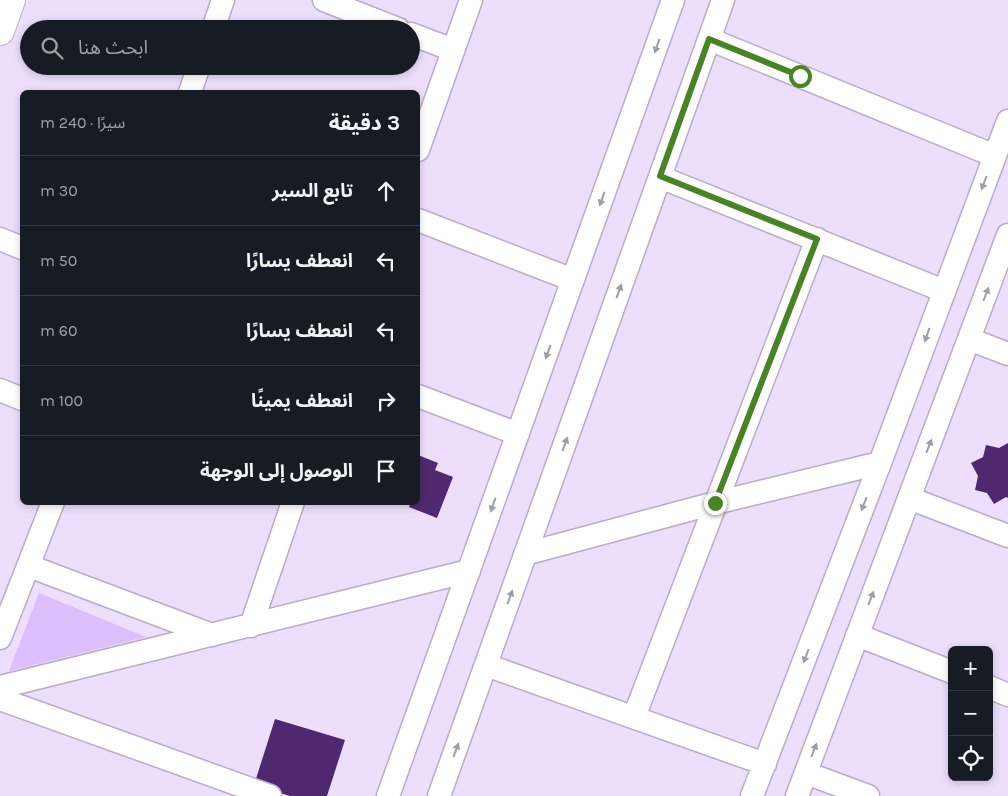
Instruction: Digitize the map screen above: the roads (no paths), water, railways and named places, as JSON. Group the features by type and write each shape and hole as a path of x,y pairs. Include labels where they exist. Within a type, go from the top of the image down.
{"main road":[{"path":"0,31 11,0"}],"street":[{"path":"216,20 224,0"},
{"path":"324,0 369,8 386,20"},
{"path":"420,144 472,0"},
{"path":"388,796 673,0"},
{"path":"439,796 723,0"},
{"path":"420,37 453,50"},
{"path":"709,39 995,156"},
{"path":"191,90 196,75"},
{"path":"752,796 880,463 1008,121"},
{"path":"660,176 944,291"},
{"path":"420,221 574,280"},
{"path":"797,796 1008,235"},
{"path":"0,239 20,247"},
{"path":"634,717 817,239"},
{"path":"969,339 1008,354"},
{"path":"0,390 20,397"},
{"path":"420,397 518,434"},
{"path":"525,554 715,503 880,463"},
{"path":"909,498 1008,536"},
{"path":"0,638 52,505"},
{"path":"251,626 290,505"},
{"path":"28,566 212,635"},
{"path":"0,686 469,572"},
{"path":"857,635 948,670"},
{"path":"486,665 765,764"},
{"path":"993,689 1008,695"},
{"path":"0,699 270,796"},
{"path":"806,773 868,796"}]}
